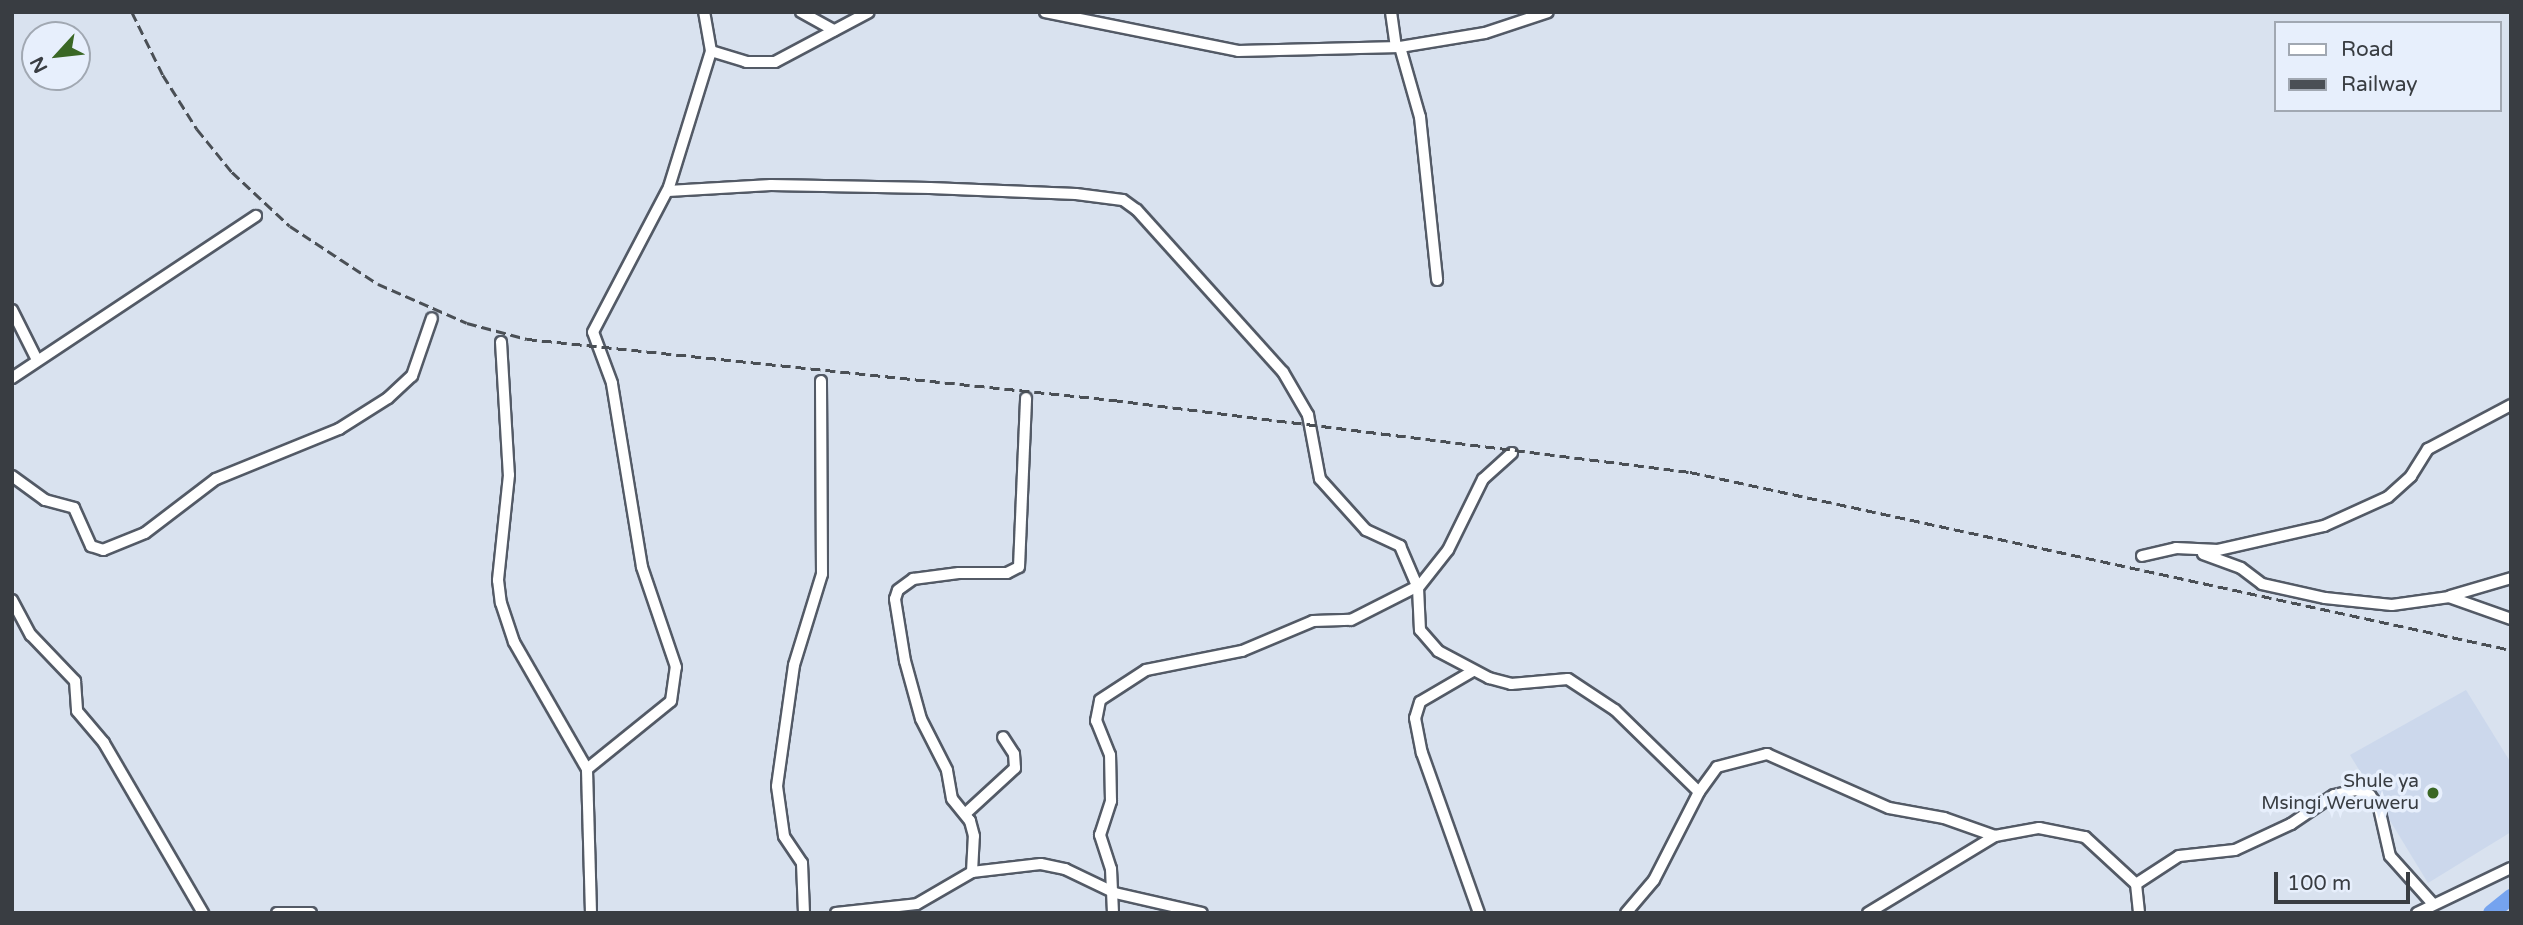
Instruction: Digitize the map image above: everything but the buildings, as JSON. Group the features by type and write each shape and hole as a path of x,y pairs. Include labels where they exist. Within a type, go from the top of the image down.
{"street":[{"path":"587,769 675,696 676,656 642,567 612,383 593,332 668,191 711,51 704,12"},
{"path":"801,12 834,30"},
{"path":"711,51 746,62 775,62 869,12"},
{"path":"1045,12 1238,51 1398,47 1485,33 1548,12"},
{"path":"1391,12 1398,47 1420,117 1437,280"},
{"path":"668,191 771,185 930,188 1123,200 1137,210 1283,372 1308,415 1320,479 1366,530 1400,546 1418,587 1420,630 1438,651 1473,671 1511,684 1568,679 1615,710 1699,792"},
{"path":"12,379 256,216"},
{"path":"12,310 37,360"},
{"path":"12,476 45,500 74,508 91,546 103,550 145,533 216,479 339,429 388,398 412,376 432,318"},
{"path":"501,342 509,475 498,580 501,603 514,642 587,769 591,913"},
{"path":"804,913 802,863 784,836 777,786 794,665 822,574 821,381"},
{"path":"972,872 976,850 965,814 952,799 947,769 920,719 905,661 895,599 898,590 913,579 1007,573 1019,567 1026,398"},
{"path":"2142,556 2176,548 2218,550 2324,526 2388,496 2410,476 2428,449 2511,405"},
{"path":"1113,913 1115,893 1100,835 1111,801 1110,755 1096,722 1100,700 1146,670 1242,651 1313,621 1351,620 1418,587 1448,550 1483,479 1512,453"},
{"path":"2176,548 2221,559 2262,584 2325,598 2392,605 2449,597 2511,578"},
{"path":"2449,597 2511,619"},
{"path":"12,600 31,635 75,681 77,710 104,743 203,913"},
{"path":"1473,671 1420,702 1415,718 1422,753 1479,913"},
{"path":"965,814 1015,768 1014,754 1003,737"},
{"path":"1626,913 1664,864 1699,792 1717,767 1767,754 1889,808 1944,818 1995,836"},
{"path":"2136,884 2179,856 2235,850 2291,824 2334,795 2356,790 2370,795 2379,808 2390,856 2433,904"},
{"path":"1868,913 1995,836 2039,828 2085,837 2136,884 2139,913"},
{"path":"836,913 917,904 972,872 1041,864 1065,869 1115,893 1202,913"},
{"path":"2417,913 2511,868"},
{"path":"277,913 311,913"}],"shaded area":[{"path":"2466,690 2511,763 2511,832 2428,883 2350,755"}],"waterway":[{"path":"2491,913 2511,897"}],"railway":[{"path":"132,12 163,75 197,129 232,172 290,226 378,284 467,323 527,339 1113,400 1690,472 2511,650"}],"place":[{"name":"Shule ya Msingi Weruweru","path":"2433,793"}]}
